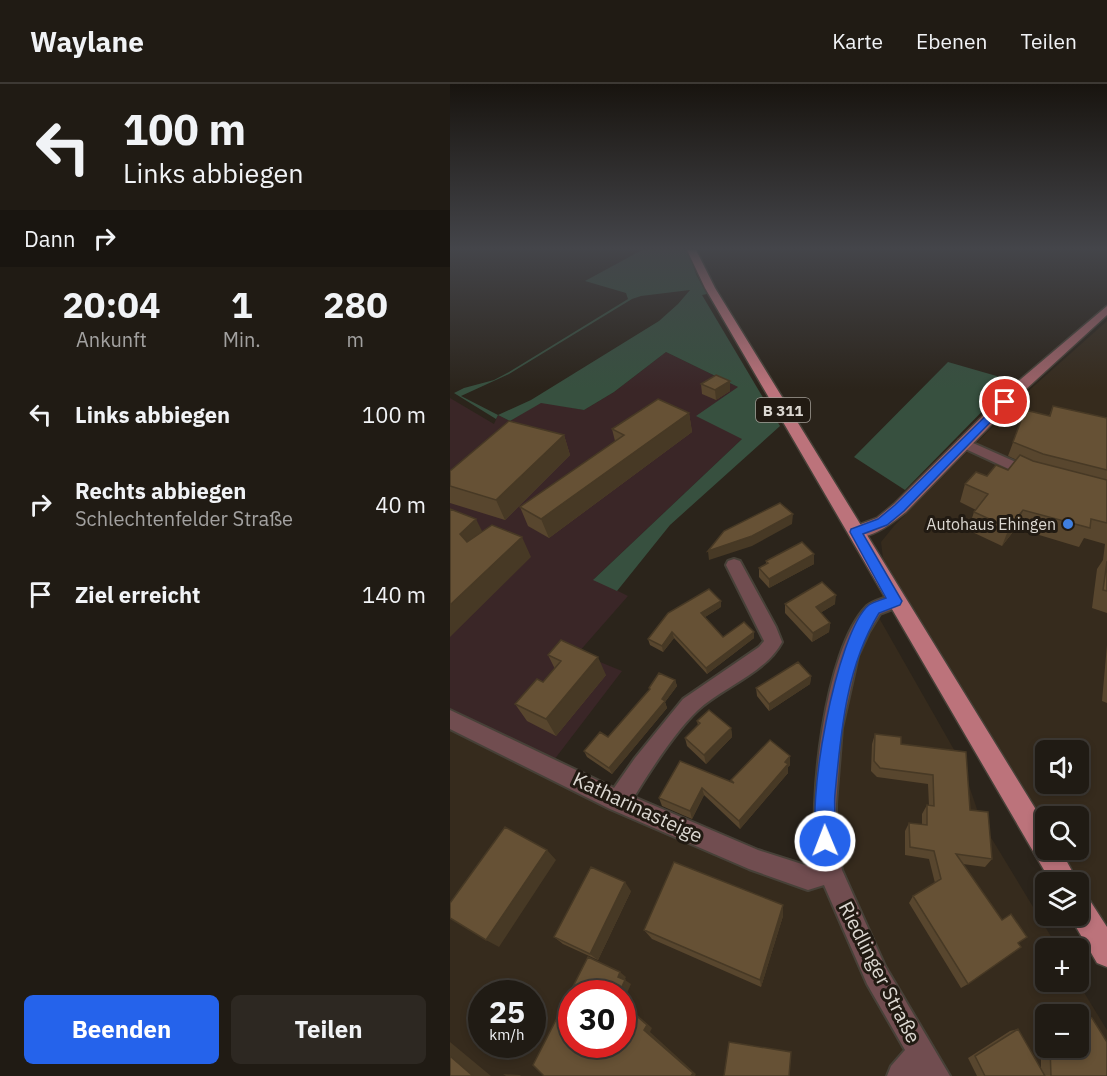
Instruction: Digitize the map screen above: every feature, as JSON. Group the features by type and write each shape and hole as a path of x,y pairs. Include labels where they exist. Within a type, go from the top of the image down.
{"main road":[{"name":"B 311","path":"715,296 1059,872"},
{"path":"1089,923 1107,953"}],"street":[{"path":"856,532 883,522 935,474 1019,388 1107,309"},
{"path":"964,443 1011,465 1047,478"},
{"path":"618,801 642,765 690,705 765,652 772,642 770,632 734,565"},
{"name":"Riedlinger Straße","path":"895,601 874,609 861,629 849,656 832,728 825,804 825,841 830,871 876,975 920,1053 936,1076"},
{"name":"Katharinasteige","path":"450,718 618,801 757,861 808,878 830,871"},
{"path":"901,1076 920,1053"}],"shaded area":[{"path":"1107,321 1107,929 1089,900 1089,872 1071,872 1064,860 1089,860 1089,806 1035,806 1035,813 883,558 881,542 894,526 1026,393"},
{"path":"666,352 738,387 742,439 594,579 628,596 578,653 622,671 554,760 450,708 450,398 494,424 498,415 510,421 541,402 584,410 614,392"},
{"path":"874,609 961,762 981,821 1035,910 1035,926 1045,926 1052,938 1035,938 1035,992 1084,992 1107,1030 1107,1076 450,1076 450,709 757,861 830,871 832,728"}],"green space":[{"path":"627,296 640,296 632,299 509,374 461,396 498,415 496,419 454,393 494,380 509,372 628,299"},
{"path":"685,296 703,296 780,426 670,525 617,591 593,580 742,439 696,416 738,387 666,352 614,392 584,410 541,403 510,421 498,415 531,400 659,321"},
{"path":"948,362 1007,379 1009,384 905,490 854,457"}],"building":[{"path":"716,375 730,381 715,390 701,384"},
{"path":"658,399 689,413 541,519 520,507 624,435 612,429"},
{"path":"1053,406 1107,418 1107,470 1043,454 1013,442 1025,410 1050,416"},
{"path":"509,421 564,435 496,500 450,486 450,471"},
{"path":"1020,455 1033,461 1107,480 1107,523 1091,519 1090,528 1023,510 1009,528 974,512 988,494 965,484 976,472 987,476 996,465 1008,470"},
{"path":"780,503 793,514 752,536 708,551 724,531"},
{"path":"450,509 476,519 460,534 467,542 492,525 522,537 450,605"},
{"path":"802,542 814,554 769,579 759,568 768,563 766,561"},
{"path":"1107,561 1107,591 1103,590"},
{"path":"822,582 836,595 816,607 830,623 813,633 785,604"},
{"path":"709,589 721,601 701,613 723,637 744,622 754,632 706,668 672,632 662,646 648,639 668,613"},
{"path":"561,640 598,657 546,719 515,704 537,679 543,682 561,661 548,655"},
{"path":"798,662 811,676 769,704 756,688"},
{"path":"659,673 675,680 662,699 665,701 609,768 584,751 600,732 608,737 650,689"},
{"path":"709,710 731,728 704,755 685,738 700,723 697,721"},
{"path":"875,734 901,737 901,744 966,752 970,810 988,812 992,859 956,854 1002,920 1011,914 1027,937 1018,943 1021,947 968,984 913,896 941,879 934,851 910,847 909,823 927,825 927,805 934,806 933,775 880,768 874,761"},
{"path":"770,740 790,756 785,762 788,764 739,821 702,788 690,811 659,798 680,761 734,783 731,780"},
{"path":"505,827 547,850 486,940 450,918 450,903"},
{"path":"674,862 783,905 760,980 644,930"},
{"path":"591,867 625,882 590,954 554,937"},
{"path":"588,957 620,972 618,977 625,980 576,980"},
{"path":"636,1015 647,1025 644,1030 693,1073 691,1076 544,1076 533,1065 537,1058 546,1058 546,1039 558,1016 558,1058 636,1058"},
{"path":"1089,1017 1092,1018 1107,1042 1107,1076 1051,1076 1050,1058 1089,1058"},
{"path":"1018,1029 1045,1076 985,1076 975,1056"},
{"path":"729,1042 791,1052 789,1076 724,1076"},
{"path":"450,1056 473,1076 450,1076"}],"place":[{"name":"Autohaus Ehingen","path":"1068,524"}],"route":[{"path":"825,841 825,804 832,728 849,656 861,629 874,609 895,601 856,532 883,522 900,508 1005,402"}]}
